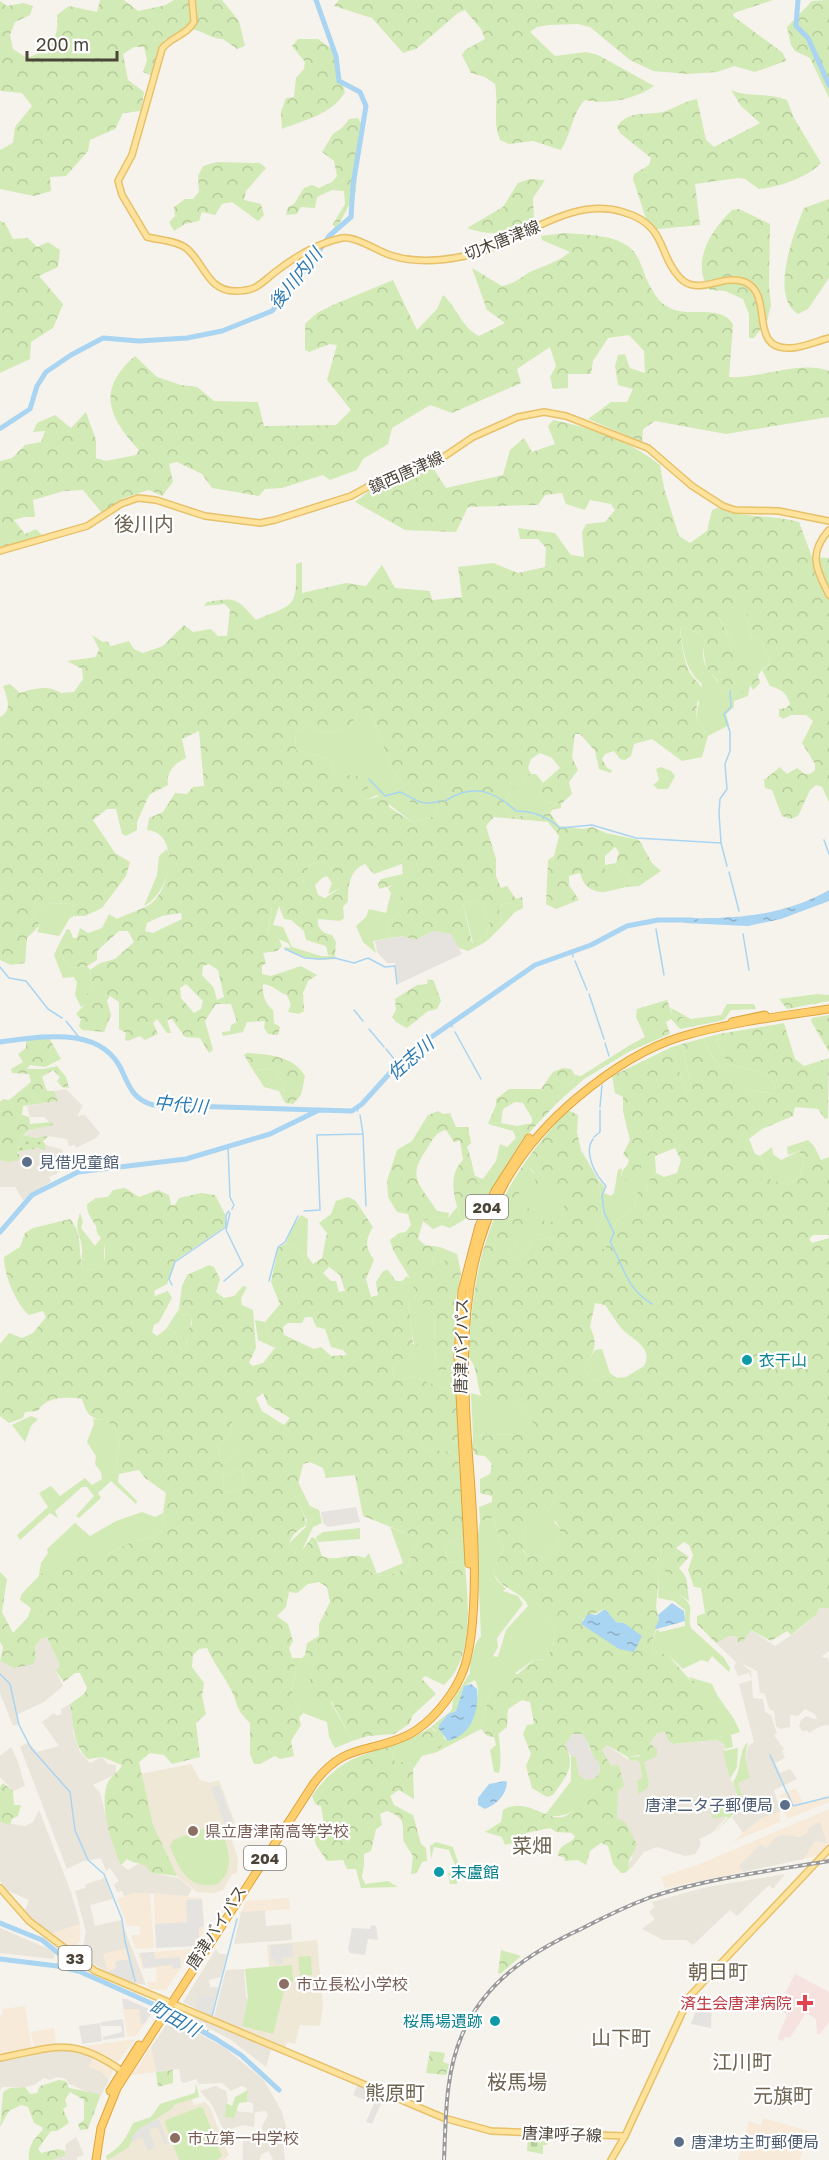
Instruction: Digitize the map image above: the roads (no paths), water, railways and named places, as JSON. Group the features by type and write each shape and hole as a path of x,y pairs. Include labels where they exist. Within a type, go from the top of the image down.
{"highway":[{"name":"唐津バイパス","path":"94,2160 103,2109 123,2074 317,1771 347,1749 372,1742 389,1741 407,1735 421,1726 453,1692 468,1658 472,1620 473,1544 465,1322 470,1275 477,1248 500,1192 535,1137 589,1088 633,1059 680,1037 829,1006"}],"main road":[{"name":"切木唐津線","path":"192,0 195,16 192,27 166,43 162,49 132,155 118,181 122,195 147,237 186,247 198,260 210,282 231,291 264,284 272,275 320,245 348,238 403,259 456,258 478,253 564,215 581,211 621,211 636,217 655,231 676,272 687,283 702,286 739,280 755,289 761,304 763,331 776,346 789,349 829,338"},
{"name":"鎮西唐津線","path":"0,550 87,526 121,504 138,498 156,500 206,516 260,523 275,520 351,496 382,479 442,458 473,437 529,413 544,412 566,416 648,448 692,486 723,506 735,510 779,511 829,521"},
{"path":"829,530 822,540 815,564 829,595"},
{"name":"唐津呼子線","path":"166,2008 469,2126 504,2132 625,2136 690,1996 829,1849"},
{"name":"33","path":"0,1888 24,1917 83,1963 166,2008"},
{"path":"0,2058 75,2046 94,2054 123,2074"},
{"path":"611,2160 625,2136"}],"water":[{"path":"829,890 829,901 781,919 748,926 684,923 685,918 723,918 777,911 812,899"},
{"path":"672,1603 684,1611 685,1621 655,1628 659,1620 658,1615"},
{"path":"605,1609 616,1622 624,1623 642,1636 634,1652 619,1649 581,1624 588,1614 596,1615"},
{"path":"471,1684 477,1689 475,1714 463,1733 448,1741 439,1729 439,1725 448,1714 456,1711 464,1686"},
{"path":"507,1782 505,1791 497,1802 485,1809 478,1805 478,1798 489,1784"}],"waterway":[{"name":"後川内川","path":"1,428 30,409 37,386 46,372 103,338 139,341 187,338 222,331 272,311 314,259 329,236 351,217 353,185 366,106 360,92 339,81 336,56 316,0"},
{"path":"798,0 796,26 808,38 829,85"},
{"path":"727,866 721,843 719,813 720,799 727,789 725,764 730,751 730,732 724,714 731,707 730,691"},
{"path":"369,779 385,796 400,792 423,803 440,801"},
{"path":"445,801 464,792 482,791 499,798 516,811 540,815 560,828 592,825 636,838 721,843"},
{"path":"824,840 829,854"},
{"path":"729,872 739,911"},
{"name":"佐志川","path":"0,1232 32,1195 78,1172 186,1159 270,1134 319,1110 352,1111 430,1038 535,965 591,945 627,926 658,920 692,920"},
{"path":"656,929 664,975"},
{"path":"743,934 749,970"},
{"path":"285,949 305,958 335,958 354,963 368,958 385,967 395,966 397,984"},
{"name":"佐志川","path":"572,950 573,957"},
{"path":"575,961 587,990"},
{"path":"0,967 9,978 26,981 48,1009 62,1018"},
{"path":"589,994 604,1039"},
{"path":"354,1010 363,1021"},
{"path":"66,1021 82,1041"},
{"path":"369,1029 384,1047"},
{"path":"455,1032 481,1079"},
{"name":"中代川","path":"0,1042 52,1037 86,1040 101,1047 114,1057 134,1093 153,1105 318,1110"},
{"path":"605,1043 609,1056"},
{"path":"386,1049 395,1060"},
{"path":"600,1107 602,1085"},
{"path":"594,1137 600,1132 600,1110"},
{"path":"304,1211 320,1210 317,1135 363,1134 360,1115"},
{"path":"363,1135 366,1206"},
{"path":"593,1139 589,1151 592,1164 606,1186 602,1195 604,1212 614,1233 610,1242 631,1284 643,1298 652,1304"},
{"path":"228,1146 230,1197 234,1205 232,1209"},
{"path":"172,1285 169,1279 175,1262 226,1227 226,1215 229,1211"},
{"path":"224,1281 243,1265 226,1230 230,1213"},
{"path":"269,1281 278,1247 285,1242 298,1216"},
{"path":"0,1674 10,1684 19,1725 31,1748 70,1792 75,1830 88,1860 104,1874 122,1919 135,1981"},
{"path":"770,1755 793,1806 829,1797"},
{"path":"212,2016 237,1919"},
{"name":"町田川","path":"0,1923 42,1940 83,1973 155,2005 216,2039 241,2055 279,2090"},
{"path":"0,1959 57,1966 82,1972"},
{"name":"町田川","path":"206,2034 208,2030"}],"railway":[{"path":"444,2160 447,2096 456,2050 471,2016 496,1984 511,1971 562,1938 651,1897 717,1880 829,1861"}],"place":[{"name":"見借児童館","path":"27,1162"},
{"name":"衣干山","path":"747,1360"},
{"name":"唐津二タ子郵便局","path":"785,1805"},
{"name":"県立唐津南高等学校","path":"193,1831"},
{"name":"末盧館","path":"439,1872"},
{"name":"市立長松小学校","path":"284,1984"},
{"name":"済生会唐津病院","path":"805,2003"},
{"name":"桜馬場遺跡","path":"495,2021"},
{"name":"市立第一中学校","path":"175,2138"},
{"name":"唐津坊主町郵便局","path":"679,2142"}],"district":[{"name":"後川内","path":"144,523"},
{"name":"菜畑","path":"532,1845"},
{"name":"朝日町","path":"718,1971"},
{"name":"山下町","path":"621,2037"},
{"name":"江川町","path":"742,2061"},
{"name":"桜馬場","path":"517,2081"},
{"name":"熊原町","path":"395,2092"},
{"name":"元旗町","path":"783,2095"}]}
